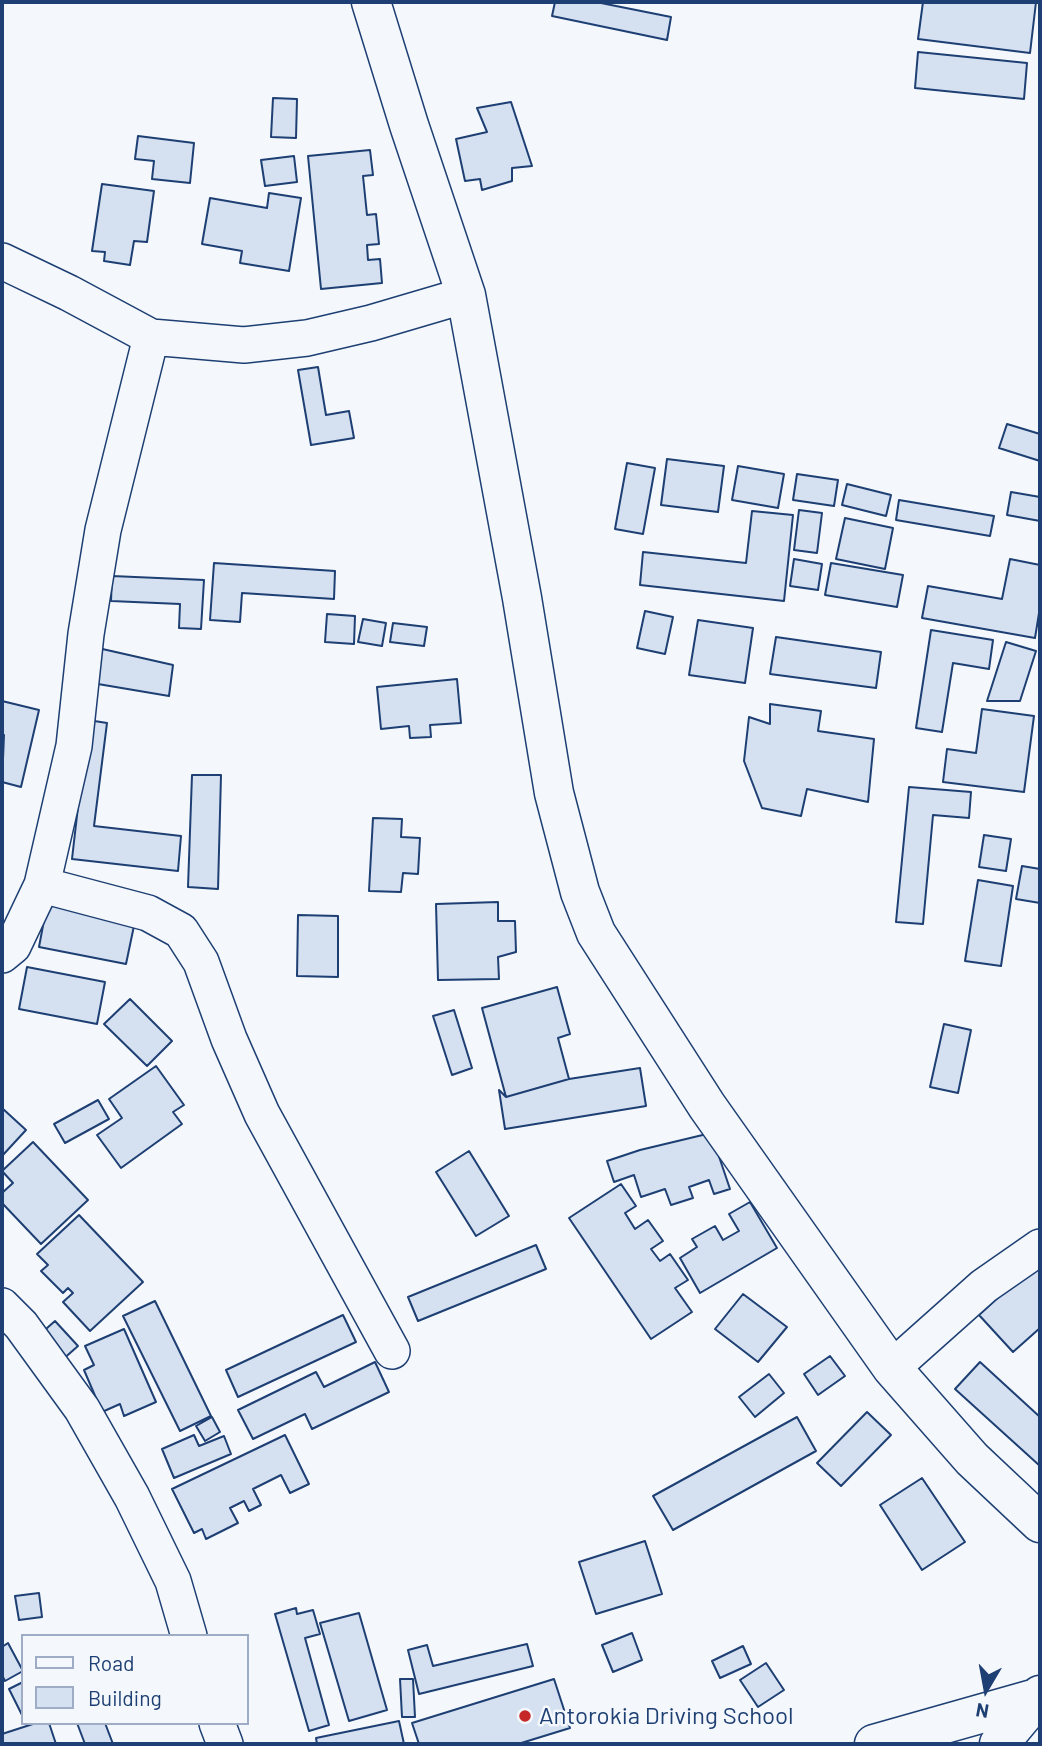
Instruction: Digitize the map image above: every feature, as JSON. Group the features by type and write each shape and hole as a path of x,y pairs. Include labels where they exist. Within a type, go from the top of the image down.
{"street":[{"path":"371,2 466,295 520,584 554,793 580,892 596,933 707,1106 892,1368 972,1459 1040,1522"},
{"path":"2,261 151,337 244,345 307,338 371,323 466,295"},
{"path":"2,955 13,946 42,886 74,746 86,634 103,530 151,337"},
{"path":"42,886 148,913 181,931 201,962 229,1039 262,1114 392,1351"},
{"path":"892,1368 984,1286 1040,1247"},
{"path":"2,1306 21,1325 82,1409 132,1497 173,1581 188,1634"},
{"path":"874,1744 1040,1696"},
{"path":"999,1744 1040,1696"},
{"path":"218,1725 225,1744"}],"building":[{"path":"555,2 596,2 671,17 667,40 552,16"},
{"path":"923,2 1036,2 1030,53 918,39"},
{"path":"918,52 1027,63 1024,99 915,88"},
{"path":"273,98 297,99 296,138 271,137"},
{"path":"511,102 532,166 512,168 512,181 482,190 480,179 465,181 456,139 487,132 477,108"},
{"path":"138,136 194,143 190,183 152,179 154,161 135,159"},
{"path":"370,150 373,175 363,176 367,215 376,214 379,244 367,245 368,260 380,259 382,283 321,289 308,156"},
{"path":"294,156 297,182 265,186 261,160"},
{"path":"102,184 154,191 147,242 134,241 130,265 104,261 105,252 92,251"},
{"path":"269,193 301,198 289,271 240,263 242,251 202,244 210,198 267,208"},
{"path":"318,367 326,415 349,411 354,438 311,445 298,370"},
{"path":"1007,424 1040,434 1040,461 999,448"},
{"path":"667,459 724,466 718,512 661,505"},
{"path":"627,463 655,468 643,534 615,529"},
{"path":"738,466 784,474 778,508 732,500"},
{"path":"797,474 838,480 834,506 793,500"},
{"path":"847,484 891,495 886,516 842,505"},
{"path":"1011,492 1040,497 1040,521 1007,515"},
{"path":"899,500 994,516 990,536 896,520"},
{"path":"799,510 822,513 817,553 794,550"},
{"path":"752,511 793,515 784,601 640,585 643,552 746,563"},
{"path":"845,518 893,528 885,569 836,559"},
{"path":"794,559 822,564 818,590 790,586"},
{"path":"1010,559 1040,565 1040,607 1035,638 922,618 928,586 1002,599"},
{"path":"214,563 335,571 334,599 242,593 240,622 210,620"},
{"path":"831,563 903,575 897,607 825,595"},
{"path":"112,576 204,580 201,629 179,628 180,604 111,601"},
{"path":"645,611 673,617 665,654 637,648"},
{"path":"327,614 355,616 354,644 325,642"},
{"path":"363,619 386,623 382,646 358,642"},
{"path":"698,620 753,628 745,683 689,675"},
{"path":"393,623 427,627 424,646 390,642"},
{"path":"931,630 993,640 989,669 953,663 942,732 916,728"},
{"path":"776,637 881,652 876,688 770,674"},
{"path":"1006,642 1036,651 1020,701 987,701"},
{"path":"98,648 173,665 169,696 92,683"},
{"path":"457,679 461,723 430,725 431,737 410,738 409,726 381,729 377,687"},
{"path":"2,701 39,710 21,787 2,782"},
{"path":"770,704 821,711 818,731 874,739 868,802 807,789 801,816 762,808 744,761 749,717 770,724"},
{"path":"982,709 1034,716 1024,792 943,782 947,749 976,753"},
{"path":"88,720 107,723 94,826 181,836 178,871 72,859"},
{"path":"192,775 221,775 218,889 188,887"},
{"path":"909,787 971,792 969,818 933,815 923,924 896,922"},
{"path":"373,818 402,819 401,837 420,838 418,874 403,873 401,892 369,891"},
{"path":"984,835 1011,839 1006,871 979,867"},
{"path":"1022,866 1040,869 1040,903 1016,899"},
{"path":"978,880 1013,886 1001,966 965,961"},
{"path":"498,902 498,921 515,921 516,952 498,957 499,979 438,980 436,904"},
{"path":"47,904 135,921 126,964 39,947"},
{"path":"298,915 338,916 338,977 297,976"},
{"path":"27,967 105,982 97,1024 19,1009"},
{"path":"557,987 570,1034 558,1038 569,1079 506,1097 482,1008"},
{"path":"130,999 172,1041 147,1066 104,1024"},
{"path":"454,1010 472,1068 452,1075 433,1016"},
{"path":"944,1024 971,1030 958,1093 930,1087"},
{"path":"156,1066 184,1105 173,1112 182,1124 121,1168 97,1135 122,1118 109,1099"},
{"path":"640,1068 646,1106 505,1129 499,1090 506,1097 569,1079"},
{"path":"98,1100 109,1119 65,1143 54,1124"},
{"path":"2,1108 26,1130 2,1156"},
{"path":"711,1133 730,1189 714,1194 709,1180 689,1187 693,1198 671,1205 665,1189 641,1197 634,1175 614,1182 607,1161"},
{"path":"33,1142 88,1200 41,1244 2,1203 2,1193 13,1183 2,1171"},
{"path":"469,1151 509,1216 476,1236 436,1172"},
{"path":"621,1184 636,1206 625,1213 635,1229 648,1220 663,1241 651,1249 660,1261 670,1254 688,1280 675,1288 692,1312 651,1339 569,1218"},
{"path":"750,1202 777,1248 700,1293 680,1258 697,1247 692,1239 715,1226 723,1240 739,1231 729,1214"},
{"path":"79,1215 143,1282 90,1331 63,1302 73,1293 68,1288 63,1293 41,1271 48,1265 37,1254"},
{"path":"536,1245 546,1269 418,1321 408,1297"},
{"path":"1039,1260 1040,1328 1013,1352 979,1315"},
{"path":"743,1294 787,1327 758,1362 715,1329"},
{"path":"155,1301 211,1416 180,1431 123,1316"},
{"path":"343,1315 356,1342 238,1397 226,1370"},
{"path":"55,1321 78,1346 61,1361 38,1336"},
{"path":"124,1329 156,1402 124,1416 120,1404 102,1412 84,1370 94,1365 85,1346"},
{"path":"830,1356 845,1376 818,1395 804,1374"},
{"path":"375,1362 389,1392 312,1429 305,1414 253,1439 238,1410 316,1372 324,1387"},
{"path":"980,1362 1040,1417 1040,1466 955,1389"},
{"path":"769,1374 784,1393 755,1417 739,1397"},
{"path":"867,1412 891,1435 841,1486 817,1463"},
{"path":"212,1417 220,1432 205,1441 196,1426"},
{"path":"797,1417 816,1451 673,1530 653,1496"},
{"path":"194,1435 199,1446 224,1436 231,1454 174,1478 162,1449"},
{"path":"285,1435 309,1484 290,1493 281,1475 253,1489 261,1505 249,1511 244,1501 230,1508 238,1523 206,1539 202,1529 194,1533 172,1489"},
{"path":"922,1478 965,1542 922,1570 880,1505"},
{"path":"645,1541 662,1594 596,1614 579,1562"},
{"path":"39,1593 42,1617 19,1620 15,1596"},
{"path":"296,1608 297,1614 313,1610 320,1634 305,1638 329,1725 309,1731 275,1614"},
{"path":"359,1613 387,1710 349,1721 320,1623"},
{"path":"632,1633 642,1660 613,1672 602,1645"},
{"path":"8,1643 21,1667 21,1672 5,1681 2,1675 2,1647"},
{"path":"527,1644 533,1666 419,1694 408,1650 427,1645 433,1666"},
{"path":"743,1646 751,1664 720,1678 712,1661"},
{"path":"766,1663 784,1690 758,1707 740,1680"},
{"path":"400,1679 413,1679 415,1717 402,1717"},
{"path":"554,1679 570,1728 518,1744 419,1744 412,1723"},
{"path":"21,1683 21,1713 9,1689"},
{"path":"399,1721 404,1744 317,1744 316,1738"},
{"path":"30,1725 50,1725 56,1744 2,1744 2,1734"},
{"path":"78,1725 106,1725 113,1744 85,1744"}],"place":[{"name":"Antorokia Driving School","path":"525,1716"}]}
